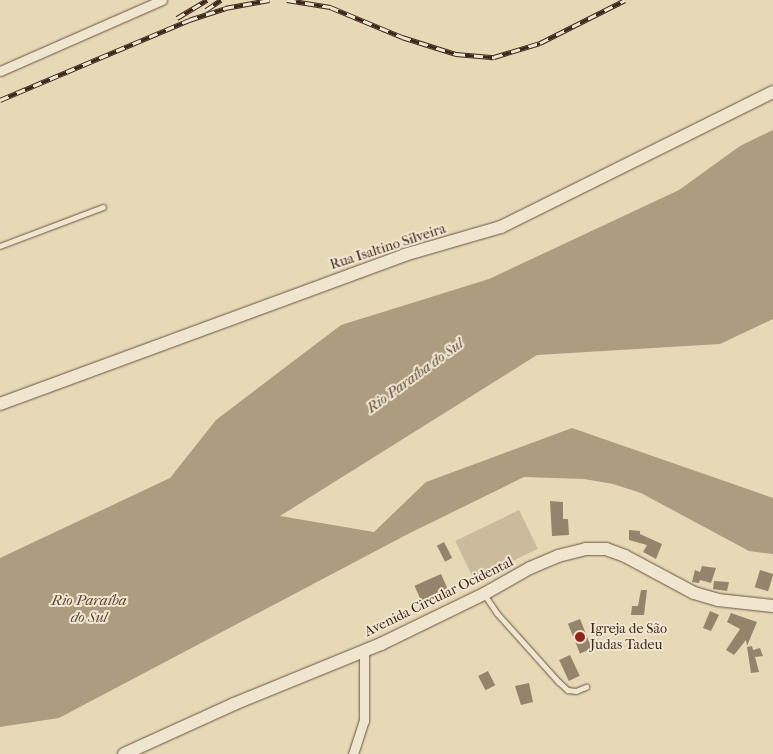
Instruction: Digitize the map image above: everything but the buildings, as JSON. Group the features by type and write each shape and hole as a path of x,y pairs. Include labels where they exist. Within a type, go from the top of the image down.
{"main road":[{"name":"Rua Isaltino Silveira","path":"0,404 404,255 501,227 773,92"},
{"name":"Avenida Circular Ocidental","path":"124,754 234,704 364,651 484,594 530,568 558,556 586,549 606,550 625,556 694,593 718,600 773,606"}],"street":[{"path":"0,71 162,0"},
{"path":"353,754 364,721 364,651"}],"lane":[{"path":"0,246 103,207"},
{"path":"484,594 497,613 559,682 568,690 576,691 586,687"}],"shaded area":[{"path":"519,510 538,549 474,580 455,541"}],"water":[{"name":"Rio Paraíba do Sul","path":"773,130 773,319 720,344 537,355 280,516 374,532 426,482 572,428 773,498 773,554 749,551 641,493 613,484 584,479 524,477 406,535 59,718 0,727 0,558 170,478 216,420 341,325 489,279 679,190 740,146"}],"railway":[{"path":"177,18 207,0"},
{"path":"206,10 221,0"},
{"path":"0,100 189,20 225,8 269,0"},
{"path":"287,0 330,7 402,37 456,54 494,57 540,43 625,0"}],"place":[{"name":"Igreja de São Judas Tadeu","path":"580,637"}]}
